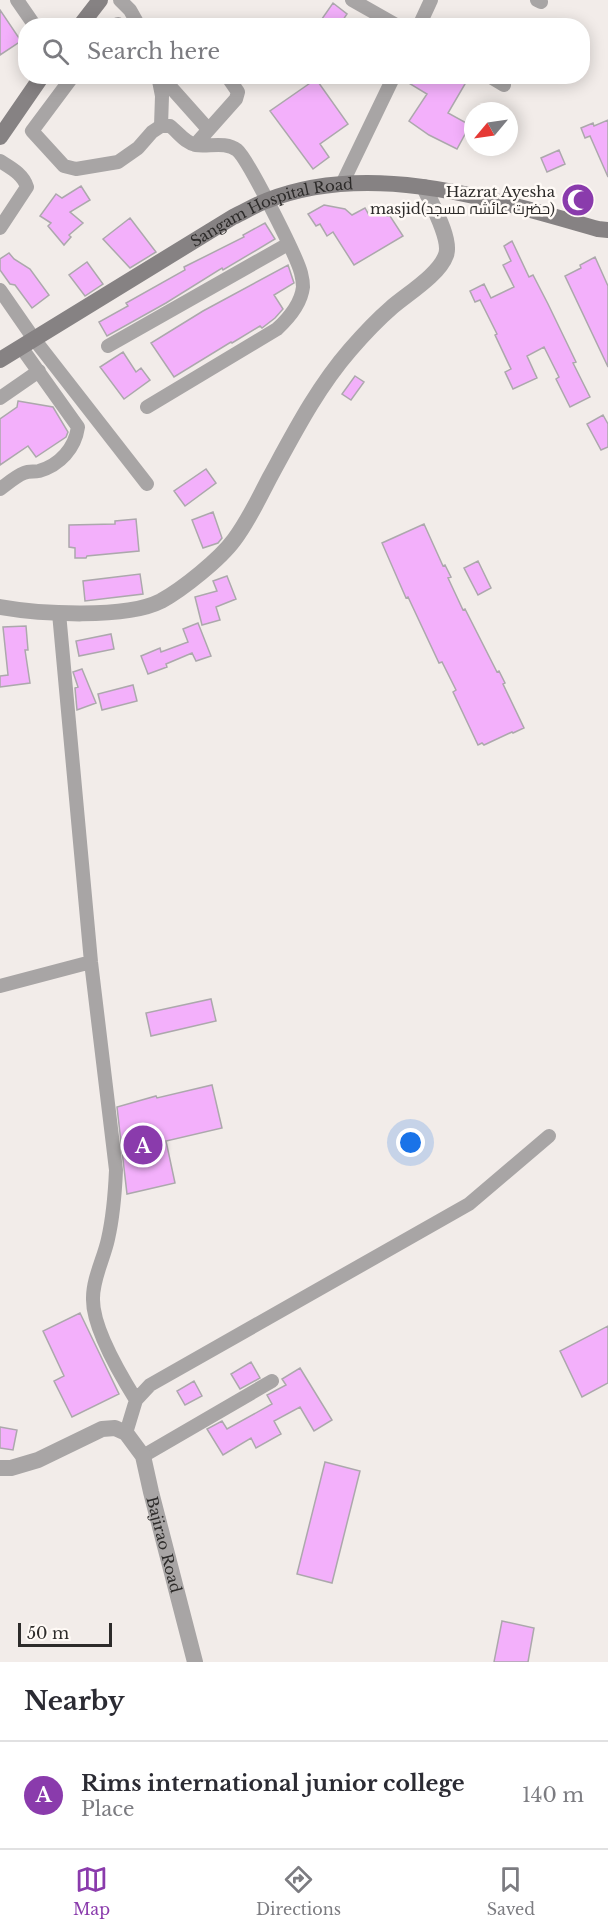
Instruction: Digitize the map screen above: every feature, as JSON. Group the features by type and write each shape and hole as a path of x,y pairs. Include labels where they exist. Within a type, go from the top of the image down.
{"main road":[{"path":"86,18 100,0"},
{"path":"0,137 36,84"},
{"name":"Sangam Hospital Road","path":"0,360 233,217 267,201 304,190 342,184 381,183 424,187 504,202 608,230"}],"street":[{"path":"17,0 29,18"},
{"path":"120,0 134,18"},
{"path":"352,0 384,18"},
{"path":"423,18 431,0"},
{"path":"67,84 32,131 64,166 76,169 118,162 130,156 152,132 161,126 170,126 195,145 227,146 237,150 267,201 301,273 303,287 299,301 291,316 277,329 147,407"},
{"path":"160,84 162,96 161,126"},
{"path":"167,84 208,129"},
{"path":"195,145 236,99 238,92 232,84"},
{"path":"342,184 390,84"},
{"path":"0,161 16,171 26,182 27,187 0,228"},
{"path":"0,607 59,613 132,609 161,601 205,568 234,540 305,413 338,364 375,322 426,279 445,258 448,250 446,237 424,187"},
{"path":"108,346 288,244"},
{"path":"0,290 39,371 78,427 76,440 70,451 56,463 40,471 24,473 0,489"},
{"path":"27,343 147,484"},
{"path":"0,398 39,371"},
{"path":"59,613 91,962 116,1170 108,1239 92,1299 112,1360 136,1400"},
{"path":"0,986 91,962"},
{"path":"0,1468 11,1468 39,1460 102,1429 115,1428 126,1432 136,1400 150,1385 469,1204 549,1136"},
{"path":"143,1456 272,1381"},
{"name":"Bajirao Road","path":"126,1432 143,1456 195,1662"}],"building":[{"path":"333,3 347,14 344,18 323,18"},
{"path":"0,10 18,37 18,43 0,55"},
{"path":"309,84 320,84 348,124 320,144 329,157 313,169 270,111"},
{"path":"410,84 465,84 448,113 464,122 464,136 457,149 429,135 409,121 427,94"},
{"path":"608,120 608,177 590,136 585,138 581,128"},
{"path":"559,150 565,164 547,172 541,158"},
{"path":"81,186 90,200 70,212 83,223 69,235 71,237 64,245 48,226 51,223 40,216 56,194 62,198"},
{"path":"324,205 345,209 352,215 365,208 369,215 383,208 403,236 354,265 333,232 327,236 320,224 316,226 308,214"},
{"path":"130,218 156,252 130,268 103,239"},
{"path":"265,223 275,239 107,336 99,322 128,306 126,303 185,270 184,267 244,237 243,235"},
{"path":"512,241 529,277 533,275 548,304 590,397 570,407 556,379 559,377 544,347 527,356 537,378 513,389 505,372 511,369 495,335 497,334 480,300 475,302 470,291 484,284 491,298 514,287 503,265 511,261 504,246"},
{"path":"9,253 30,269 49,295 32,308 15,285 10,284 0,270 0,259"},
{"path":"595,257 608,286 608,367 565,276 581,268 580,265"},
{"path":"87,262 103,284 85,296 69,275"},
{"path":"288,265 294,283 274,295 283,309 275,318 262,328 260,326 231,342 174,377 151,343 203,311"},
{"path":"123,352 136,372 141,368 150,380 124,399 100,367"},
{"path":"355,376 364,382 351,400 342,394"},
{"path":"18,401 53,407 68,432 66,437 36,457 28,446 0,465 0,419 17,407"},
{"path":"603,415 608,424 608,447 601,450 587,424"},
{"path":"206,469 216,483 185,506 174,491"},
{"path":"213,512 222,538 218,543 203,548 192,520"},
{"path":"136,519 139,551 75,558 75,548 69,547 69,525 115,524 115,521"},
{"path":"424,524 443,566 445,565 451,577 448,578 463,610 465,609 497,672 499,671 524,728 484,745 482,743 478,745 453,692 456,690 442,662 439,663 408,597 406,598 382,543"},
{"path":"478,561 491,588 478,595 464,568"},
{"path":"140,574 143,594 85,601 83,581"},
{"path":"227,576 236,599 216,607 220,620 202,625 195,597 217,591 213,581"},
{"path":"198,623 211,656 196,661 192,653 166,664 167,667 148,674 141,656 160,648 161,652 188,642 183,629"},
{"path":"26,626 28,650 25,650 30,683 0,687 0,676 8,675 3,627"},
{"path":"111,634 114,649 79,656 76,641"},
{"path":"82,669 96,703 77,710 75,688 78,687 73,672"},
{"path":"133,685 137,701 102,710 98,694"},
{"path":"211,999 216,1021 151,1036 146,1013"},
{"path":"212,1085 222,1128 166,1141 175,1183 127,1194 117,1107 156,1096 157,1098"},
{"path":"80,1313 119,1394 72,1417 54,1381 64,1376 43,1331"},
{"path":"608,1326 608,1383 582,1397 560,1351"},
{"path":"251,1362 260,1378 240,1389 231,1374"},
{"path":"300,1368 332,1420 314,1431 300,1407 274,1421 281,1434 256,1448 251,1438 223,1455 207,1429 222,1421 227,1429 272,1404 267,1395 286,1385 282,1379"},
{"path":"194,1381 202,1396 185,1405 177,1391"},
{"path":"0,1427 17,1430 13,1450 0,1448"},
{"path":"325,1462 360,1471 332,1583 297,1574"},
{"path":"502,1621 534,1628 528,1662 494,1662"}],"place":[{"name":"Hazrat Ayesha masjid(حضرت عائشہ مسجد)","path":"578,200"},
{"name":"Rims international junior college","path":"143,1145"}]}
